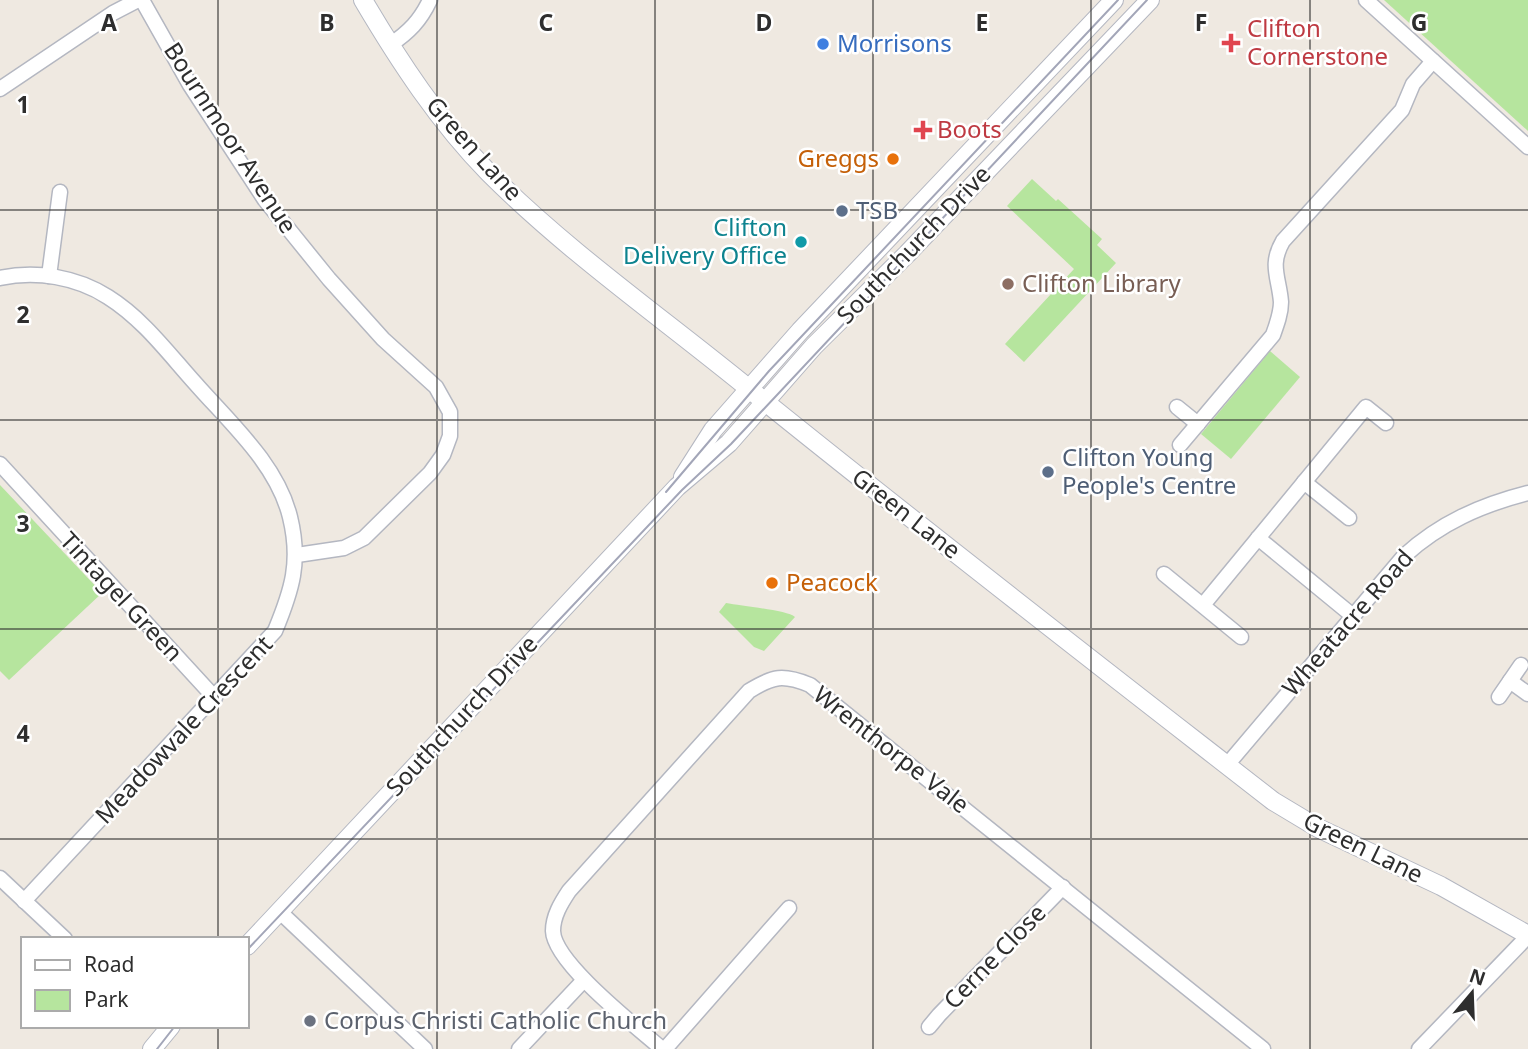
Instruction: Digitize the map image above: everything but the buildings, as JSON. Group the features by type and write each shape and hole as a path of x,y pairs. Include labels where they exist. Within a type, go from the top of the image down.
{"street":[{"path":"0,89 113,13 140,0"},
{"name":"Bournmoor Avenue","path":"140,0 190,85 265,200 329,279 383,339 436,387 450,412 450,436 443,455 430,473 364,538 344,548 297,555"},
{"name":"Green Lane","path":"363,0 390,46 430,104 488,171 537,218 765,402 1273,801 1318,828 1441,886 1528,936"},
{"path":"390,46 415,27 430,0"},
{"name":"Southchurch Drive","path":"677,487 702,444 800,331 1114,0"},
{"name":"Southchurch Drive","path":"248,945 677,487 729,443 814,346 894,268 1150,0"},
{"path":"1366,0 1528,147"},
{"path":"1180,444 1273,335 1281,302 1275,261 1283,241 1402,110 1413,84 1433,61"},
{"path":"48,275 60,192"},
{"name":"Meadowvale Crescent","path":"0,278 48,275 80,282 107,296 140,321 257,454 278,484 290,516 297,555 289,595 275,631 24,901"},
{"path":"1177,407 1198,424"},
{"path":"1203,606 1366,407 1386,423"},
{"name":"Tintagel Green","path":"0,464 215,698"},
{"path":"1304,482 1349,518"},
{"name":"Wheatacre Road","path":"1227,765 1404,556 1422,539 1441,526 1483,506 1528,494"},
{"path":"1258,538 1353,616"},
{"path":"1164,573 1241,637"},
{"path":"1499,697 1521,665"},
{"name":"Wrenthorpe Vale","path":"664,1049 584,980 556,944 553,932 560,905 748,691 777,677 793,678 810,685 1263,1049"},
{"path":"1510,681 1528,694"},
{"path":"0,878 63,937"},
{"name":"Cerne Close","path":"929,1027 1063,887"},
{"path":"664,1049 789,908"},
{"path":"279,911 423,1048"},
{"path":"1419,1049 1528,936"},
{"path":"519,1049 584,980"},
{"path":"152,1049 165,1028"}],"green space":[{"path":"1384,0 1528,0 1528,131"},
{"path":"1032,179 1102,239 1097,245 1116,263 1024,362 1005,344 1074,269 1007,206"},
{"path":"1270,351 1300,377 1231,459 1201,434"},
{"path":"0,485 102,593 9,680 0,671"},
{"path":"726,603 774,610 795,617 764,651 754,647 719,612"}],"tram line":[{"path":"666,492 769,371 1118,0"},
{"path":"248,949 682,490 731,444 1147,0"},
{"path":"157,1049 173,1028"}],"place":[{"name":"Clifton Cornerstone","path":"1231,43"},
{"name":"Morrisons","path":"823,44"},
{"name":"Boots","path":"923,130"},
{"name":"Greggs","path":"893,159"},
{"name":"TSB","path":"842,211"},
{"name":"Clifton Delivery Office","path":"801,242"},
{"name":"Clifton Library","path":"1008,284"},
{"name":"Clifton Young People's Centre","path":"1048,472"},
{"name":"Peacock","path":"772,583"},
{"name":"Corpus Christi Catholic Church","path":"310,1021"}]}
